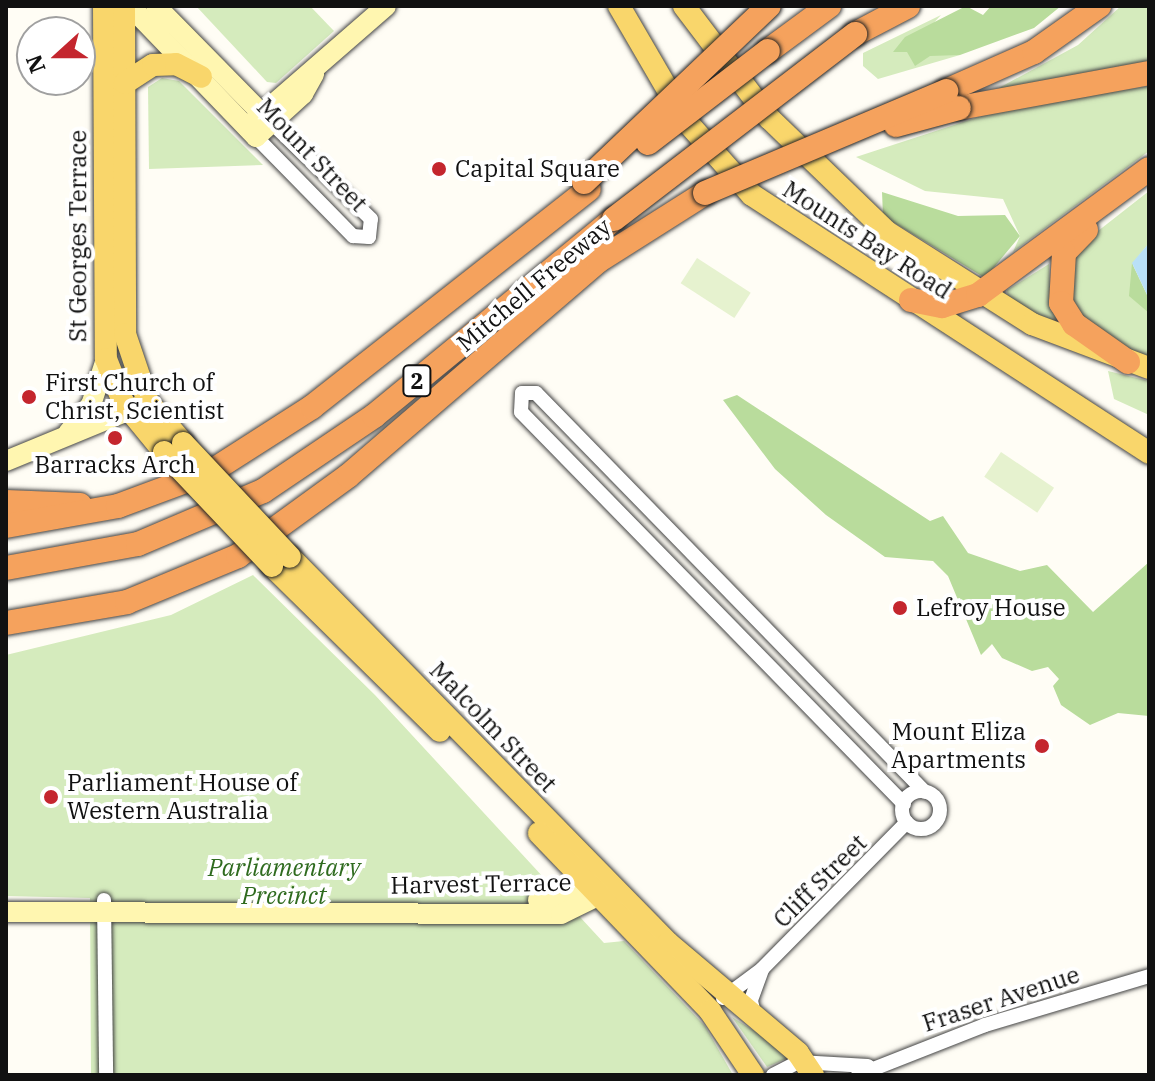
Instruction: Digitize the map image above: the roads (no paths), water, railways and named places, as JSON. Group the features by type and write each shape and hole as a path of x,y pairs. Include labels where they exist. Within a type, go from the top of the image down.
{"highway":[{"path":"587,186 769,6"},
{"path":"714,91 784,6"},
{"name":"Mitchell Freeway","path":"6,526 118,506 246,452 508,252 587,186 829,6"},
{"name":"Mitchell Freeway","path":"6,568 138,544 263,491 374,416 564,261 623,230 855,34 908,6"},
{"path":"952,100 1034,52 1099,6"},
{"path":"6,623 127,602 238,556 348,476 623,230 795,153 952,100 1149,73"},
{"path":"911,300 942,306 978,295 1149,170"},
{"path":"1138,365 1074,324 1061,303 1060,268 1073,241 1149,170"},
{"path":"6,502 118,506"}],"main road":[{"name":"St Georges Terrace","path":"104,6 106,359 138,407"},
{"name":"St Georges Terrace","path":"127,6 125,334 138,407"},
{"name":"Mounts Bay Road","path":"619,6 686,121 752,195 1149,453"},
{"name":"Mounts Bay Road","path":"684,6 824,179 978,295 1078,346 1138,365"},
{"path":"125,83 153,65 176,64 201,77"},
{"name":"Malcolm Street","path":"138,407 281,562 717,1003 753,1075"},
{"name":"Malcolm Street","path":"717,1003 755,1018 808,1068"}],"street":[{"name":"Mount Street","path":"127,6 201,77 259,125 371,219 369,237 353,236 259,125 156,6"},
{"path":"259,125 386,6"},
{"path":"56,443 84,417 106,359"},
{"path":"522,393 536,393 811,673 940,808 936,823 921,829 907,822 904,804 692,586 519,409 522,393"},
{"path":"6,461 138,407"},
{"path":"692,586 709,569"},
{"path":"793,690 811,673"},
{"path":"904,804 925,792"},
{"name":"Cliff Street","path":"717,1003 762,969 907,822"},
{"name":"Harvest Terrace","path":"6,901 105,906 561,914 602,887"},
{"path":"104,1071 105,906"},
{"name":"Harvest Terrace","path":"6,912 105,906"},
{"path":"755,1018 751,1000 762,969"},
{"name":"Fraser Avenue","path":"773,1075 808,1068 863,1071 1149,976"}],"water":[{"path":"1149,243 1149,299 1132,263"}],"place":[{"name":"Capital Square","path":"439,169"},
{"name":"First Church of Christ, Scientist","path":"29,397"},
{"name":"Barracks Arch","path":"115,438"},
{"name":"Lefroy House","path":"900,608"},
{"name":"Mount Eliza Apartments","path":"1042,746"},
{"name":"Parliament House of Western Australia","path":"51,797"}],"park label":[{"name":"Parliamentary Precinct","path":"284,882"}]}
